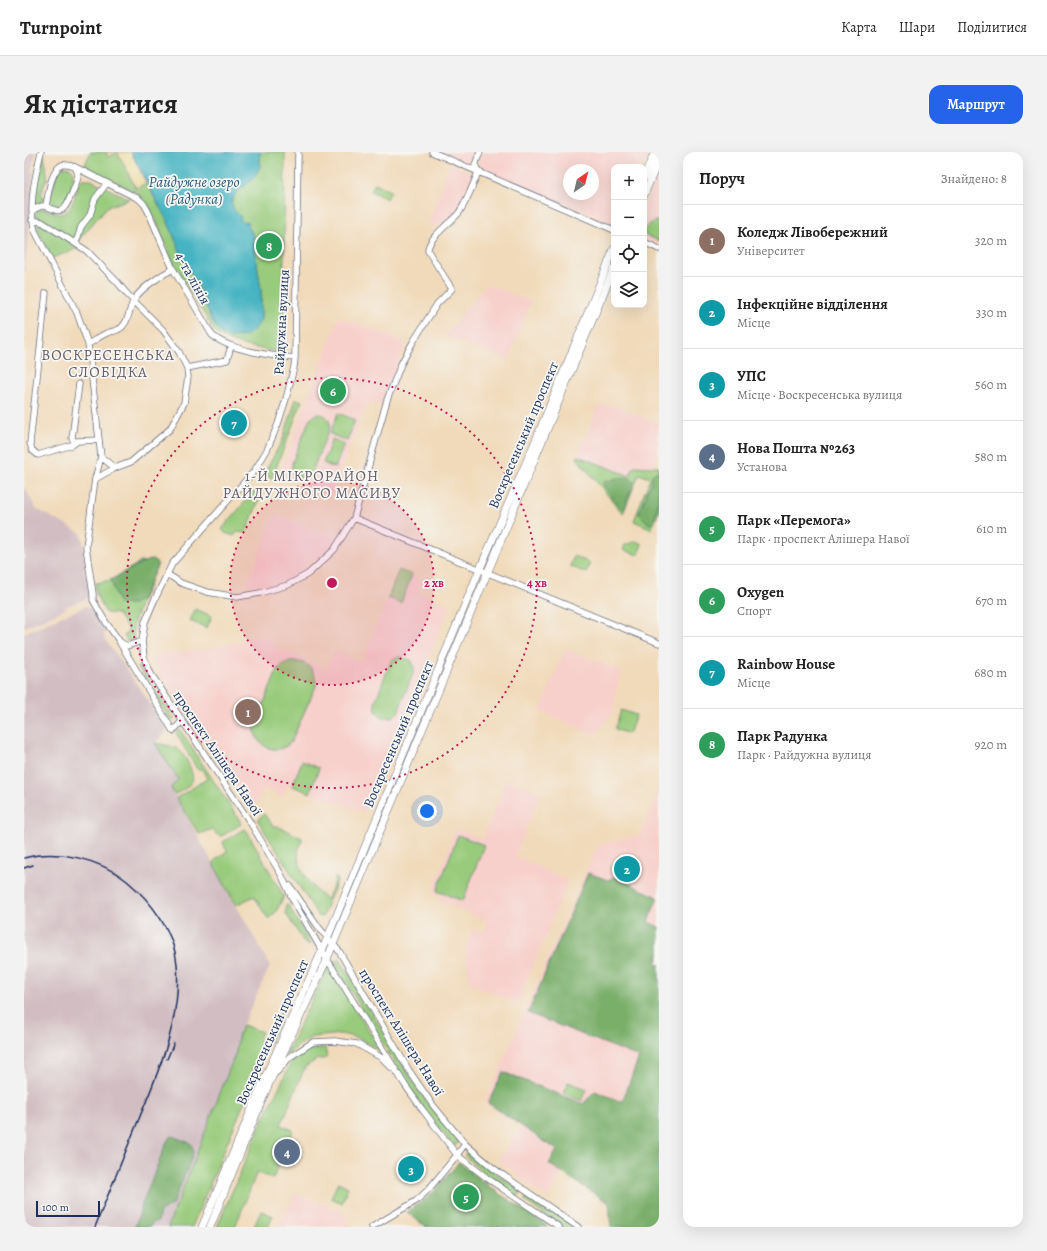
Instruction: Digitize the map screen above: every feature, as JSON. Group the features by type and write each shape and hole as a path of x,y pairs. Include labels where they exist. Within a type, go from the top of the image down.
{"main road":[{"path":"647,170 655,152"},
{"path":"647,188 659,159"},
{"name":"Воскресенський проспект","path":"202,1227 263,1082 322,951 480,569 533,447 611,255"},
{"name":"Воскресенський проспект","path":"210,1227 267,1088 327,959 612,272"}],"street":[{"path":"41,152 35,177 32,220 35,231 77,313 88,344 101,457 95,479 86,547 93,600 173,731 182,721"},
{"name":"Райдужна вулиця","path":"142,641 145,622 172,564 255,470 267,450 278,424 286,399 295,358 298,152"},
{"path":"432,152 611,229"},
{"path":"478,172 475,168 475,164 480,152"},
{"path":"468,167 475,164"},
{"path":"32,211 41,205 56,211 63,210 67,205 77,180 78,173 75,167 67,165 57,169 49,190 46,206"},
{"name":"4-та лінія","path":"75,167 139,199 144,204 173,269 212,335 216,339 231,346 281,357 295,358"},
{"path":"167,574 181,583 207,592 237,597 271,590 288,584 308,574 334,550 354,518 387,400 401,364 437,304 452,289 427,248 431,241 460,211 478,172"},
{"path":"77,180 86,176 94,177"},
{"path":"76,243 81,228 90,215 95,198 107,183"},
{"path":"32,220 42,222 87,251 163,330 179,352 187,368 188,377 184,403 170,429 131,462 95,479"},
{"path":"647,243 659,249"},
{"path":"88,344 122,327 137,295 158,278 173,269"},
{"path":"46,293 30,443 32,450 38,455 75,443 77,441 99,440"},
{"path":"187,368 227,360 231,346"},
{"path":"75,443 72,438 79,384"},
{"path":"101,457 116,468"},
{"path":"354,518 659,643"},
{"path":"120,642 127,646 142,641"},
{"name":"проспект Алішера Навої","path":"142,641 144,657 151,674 227,786 282,876 333,944 408,1069 432,1104 465,1144 493,1168 578,1227"},
{"name":"проспект Алішера Навої","path":"282,876 293,900 322,951 399,1075 422,1109 457,1155 487,1178 559,1227"},
{"path":"267,1088 282,1065 290,1057 313,1042 335,1041 357,1044 382,1058 399,1075"},
{"path":"422,1109 426,1112 430,1112 433,1108 432,1104"},
{"path":"372,1227 416,1201 428,1190 465,1144"},
{"path":"520,1201 526,1192"}],"shaded area":[{"path":"24,152 36,152 31,171 33,171 24,276"},
{"path":"439,152 478,152 474,162 472,164 467,164"},
{"path":"482,152 649,152 644,164 611,164 611,224 479,168 478,162"},
{"path":"450,163 470,172 473,175 472,178 460,207 453,216 441,227 428,225"},
{"path":"659,170 659,246 647,240 647,199"},
{"path":"487,284 531,302 508,360 445,336"},
{"path":"339,317 406,342 382,406 372,402 365,407 331,496 279,475"},
{"path":"598,406 617,406 659,424 659,452 653,467 630,477 578,456"},
{"path":"24,486 36,509 81,533 85,551 86,569 84,569 85,575 87,575 90,596 67,606 65,609 40,621 24,627"},
{"path":"275,514 337,540 319,561 308,558 304,570 290,582 264,588 247,584"},
{"path":"399,570 422,579 417,592 450,606 365,812 287,786 283,797 263,788 256,804 248,807 158,671 152,655 202,650 256,637 267,637 282,652 285,650 326,670 334,652 362,661"},
{"path":"86,606 96,611 106,629 104,636 107,642 148,700 167,730 155,743 178,779 171,788 270,966 239,1033 236,1052 168,1227 24,1227 24,633"},
{"path":"565,649 621,670 612,714 595,735 540,711"},
{"path":"506,779 540,793 515,856 568,880 518,1003 470,983 465,949 473,929 483,933 487,921 447,904 441,900 433,890 456,829 483,839"},
{"path":"659,790 659,1120 575,1153 547,1198 498,1160 521,1127 485,1103 598,845 640,835"},
{"path":"295,1194 341,1211 351,1227 278,1227"}],"green space":[{"path":"91,152 106,152 108,157 118,152 135,188 146,183 168,222 182,256 203,296 210,317 215,326 261,320 261,290 253,236 251,230 240,220 241,217 234,210 231,202 235,193 254,178 260,167 260,152 285,152 283,352 236,343 215,332 173,263 155,218 138,193 84,167"},
{"path":"42,155 44,155 48,180 46,179 41,195 44,197 42,202 35,204"},
{"path":"63,167 72,169 73,176 67,199 59,208 54,207 49,200 58,170"},
{"path":"83,179 89,179 129,199 107,207 77,242 49,224 49,222 35,216 38,210 41,209 60,214 68,210 73,201 79,182"},
{"path":"375,183 391,191 387,199 371,191"},
{"path":"659,220 659,241 647,235 647,226"},
{"path":"37,223 79,248 52,258 38,230"},
{"path":"296,399 302,401 272,478 264,474 283,439"},
{"path":"338,413 355,420 347,441 330,434"},
{"path":"316,414 322,414 326,417 329,421 330,427 311,474 307,477 300,477 293,473 292,463 310,418"},
{"path":"332,439 344,444 335,468 323,463"},
{"path":"578,456 630,476 634,466 659,467 659,511 652,529 634,521 650,478 639,474 623,514 577,458"},
{"path":"659,470 657,508 653,521 650,525 639,513 647,494 646,492 651,484 652,475"},
{"path":"617,478 631,479 634,482 623,510 612,498 603,484 604,482"},
{"path":"255,490 261,495 246,533 237,532 234,536 225,533 222,529"},
{"path":"636,541 642,544 638,555 623,550 625,545"},
{"path":"574,556 590,563 586,573 570,566"},
{"path":"153,559 158,564 142,599 133,604 119,604 111,580 142,563"},
{"path":"156,561 149,586 141,602 134,622 133,641 127,641 124,635 129,631 118,614 106,613 97,595 96,583 111,580 140,562"},
{"path":"399,570 412,575 401,603 388,598"},
{"path":"195,609 212,616 207,628 190,621"},
{"path":"400,657 411,660 414,666 414,671 398,712 393,717 382,717 376,711 375,702 391,661 394,658"},
{"path":"295,661 304,663 311,668 315,676 316,686 291,742 285,747 272,749 266,747 257,738 255,724 278,669 286,663"},
{"path":"138,667 140,667 174,719 173,721 170,720"},
{"path":"621,710 636,715 629,734 615,729"},
{"path":"177,730 180,730 240,821 241,824 222,836 216,834 213,829 199,834 176,798 207,779 202,769 197,769 176,733"},
{"path":"155,743 177,748 190,766 192,776 191,783 176,794 174,794 171,788 178,779"},
{"path":"302,761 319,768 310,793 292,786"},
{"path":"264,814 273,826 277,826 302,838 298,853 303,873 317,891 327,900 335,878 338,879 322,917 318,916 258,821 258,819"},
{"path":"244,829 247,831 284,897 275,913 268,919 254,896 236,905 214,865 214,861 227,851 223,843 224,841"},
{"path":"458,835 484,845 463,901 437,891"},
{"path":"588,873 608,880 614,877 658,897 648,922 659,927 659,956 656,963 659,964 659,1227 611,1227 609,1203 549,1164 557,1150 488,1103 503,1072 583,1104 595,1091 622,1102 639,1057 528,1013"},
{"path":"286,905 288,905 310,944 307,946 286,914"},
{"path":"339,958 406,1070 430,1106 458,1140 458,1143 454,1146 420,1104 335,965"},
{"path":"328,966 383,1053 359,1038 341,1034 312,1037 295,1048 284,1058"},
{"path":"280,1012 282,1012 192,1227 168,1227 236,1052 239,1033 243,1025 262,1032 259,1039 267,1043"},
{"path":"325,1047 327,1058 316,1060 305,1067 281,1125 293,1130 273,1179 257,1172 235,1227 217,1227 261,1124 292,1061 306,1051"},
{"path":"568,1082 587,1089 582,1101 564,1094"},
{"path":"172,1136 190,1143 194,1150 189,1165 172,1205 160,1212 158,1221 152,1223 150,1227 135,1227 144,1199 167,1141"},
{"path":"466,1151 469,1151 495,1173 521,1190 519,1196 516,1196 482,1172 465,1156"},
{"path":"459,1162 484,1183 549,1227 426,1227 407,1212 432,1194"},
{"path":"338,1182 348,1187 342,1203 331,1198"},
{"path":"526,1196 574,1227 562,1227 525,1201"},
{"path":"261,1211 273,1216 268,1227 254,1227"}],"sand":[{"path":"106,152 131,152 146,183 136,188 118,153 108,157"}],"water":[{"name":"Райдужне озеро (Радунка)","path":"131,152 260,152 260,167 254,178 236,193 231,202 234,210 241,217 240,220 245,223 249,223 248,226 253,236 261,290 261,320 255,329 246,336 229,337 222,334 215,326 210,317 203,296 182,256 168,222"}],"railway":[{"path":"24,858 51,855 78,858 92,862 116,873 136,889 153,907 166,929 175,952 178,985 172,1027 160,1067 95,1227"},
{"path":"24,868 33,865"},
{"path":"167,1059 174,1043"}],"place":[{"name":"Парк Радунка","path":"269,246"},
{"name":"Oxygen","path":"333,391"},
{"name":"Rainbow House","path":"234,423"},
{"name":"Коледж Лівобережний","path":"248,712"},
{"name":"Інфекційне відділення","path":"627,869"},
{"name":"Нова Пошта №263","path":"287,1152"},
{"name":"УПС","path":"411,1169"},
{"name":"Парк «Перемога»","path":"466,1197"}],"district":[{"name":"ВОСКРЕСЕНСЬКА СЛОБІДКА","path":"108,364"},
{"name":"1-Й МІКРОРАЙОН РАЙДУЖНОГО МАСИВУ","path":"312,484"}]}
